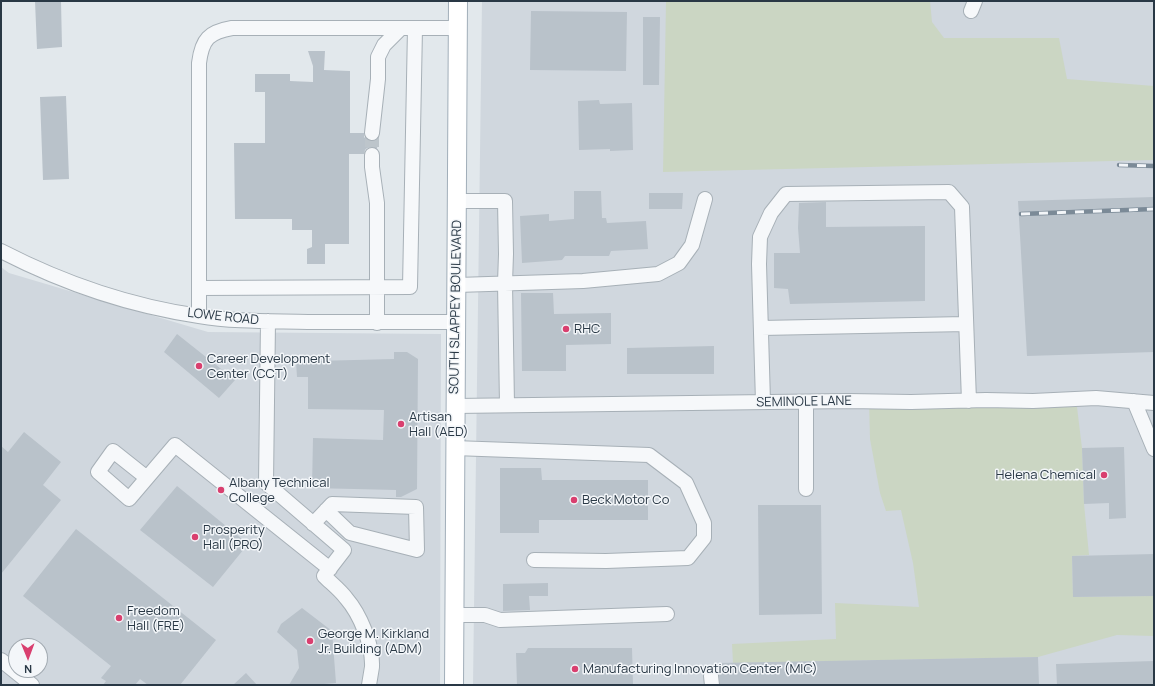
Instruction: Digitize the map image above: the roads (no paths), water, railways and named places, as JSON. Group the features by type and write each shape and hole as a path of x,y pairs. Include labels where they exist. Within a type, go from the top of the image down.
{"main road":[{"name":"SOUTH SLAPPEY BOULEVARD","path":"454,685 454,448 458,1"}],"street":[{"path":"199,316 199,63 206,39 213,33 232,28 458,28"},
{"path":"372,133 378,79 378,57 384,44 408,28"},
{"path":"199,288 410,287 408,28"},
{"path":"372,154 372,166 377,203 377,323"},
{"path":"763,402 759,264 760,237 771,214 786,194 949,192 962,208 969,401"},
{"path":"456,285 583,281 658,274 679,263 692,245 706,198"},
{"path":"457,201 505,202 506,254 504,283 507,405"},
{"name":"LOWE ROAD","path":"1,251 44,272 97,292 154,307 199,316 245,321 377,323 456,322"},
{"path":"268,321 266,483 344,550 324,576 346,598 358,615 370,650 372,666 369,685"},
{"path":"761,328 966,324"},
{"name":"SEMINOLE LANE","path":"455,406 763,402 1033,401 1096,398 1154,403"},
{"path":"806,402 806,489"},
{"path":"1134,402 1154,449"},
{"path":"147,478 175,445 330,569"},
{"path":"454,448 649,455 686,482 704,523 704,538 688,558 606,561 534,560"},
{"path":"313,524 326,510 332,504 416,507 417,550 350,533 326,510"},
{"path":"454,615 485,615 500,620 667,614"},
{"path":"1,660 32,685"}],"tunnel":[{"path":"372,133 372,155"}],"railway":[{"path":"1119,165 1154,166"},
{"path":"1021,214 1154,209"}],"place":[{"name":"RHC","path":"566,329"},
{"name":"Career Development Center (CCT)","path":"199,366"},
{"name":"Artisan Hall (AED)","path":"401,424"},
{"name":"Helena Chemical","path":"1104,475"},
{"name":"Albany Technical College","path":"221,490"},
{"name":"Beck Motor Co","path":"574,500"},
{"name":"Prosperity Hall (PRO)","path":"195,537"},
{"name":"Freedom Hall (FRE)","path":"119,618"},
{"name":"George M. Kirkland Jr. Building (ADM)","path":"310,641"},
{"name":"Manufacturing Innovation Center (MIC)","path":"575,669"}]}
